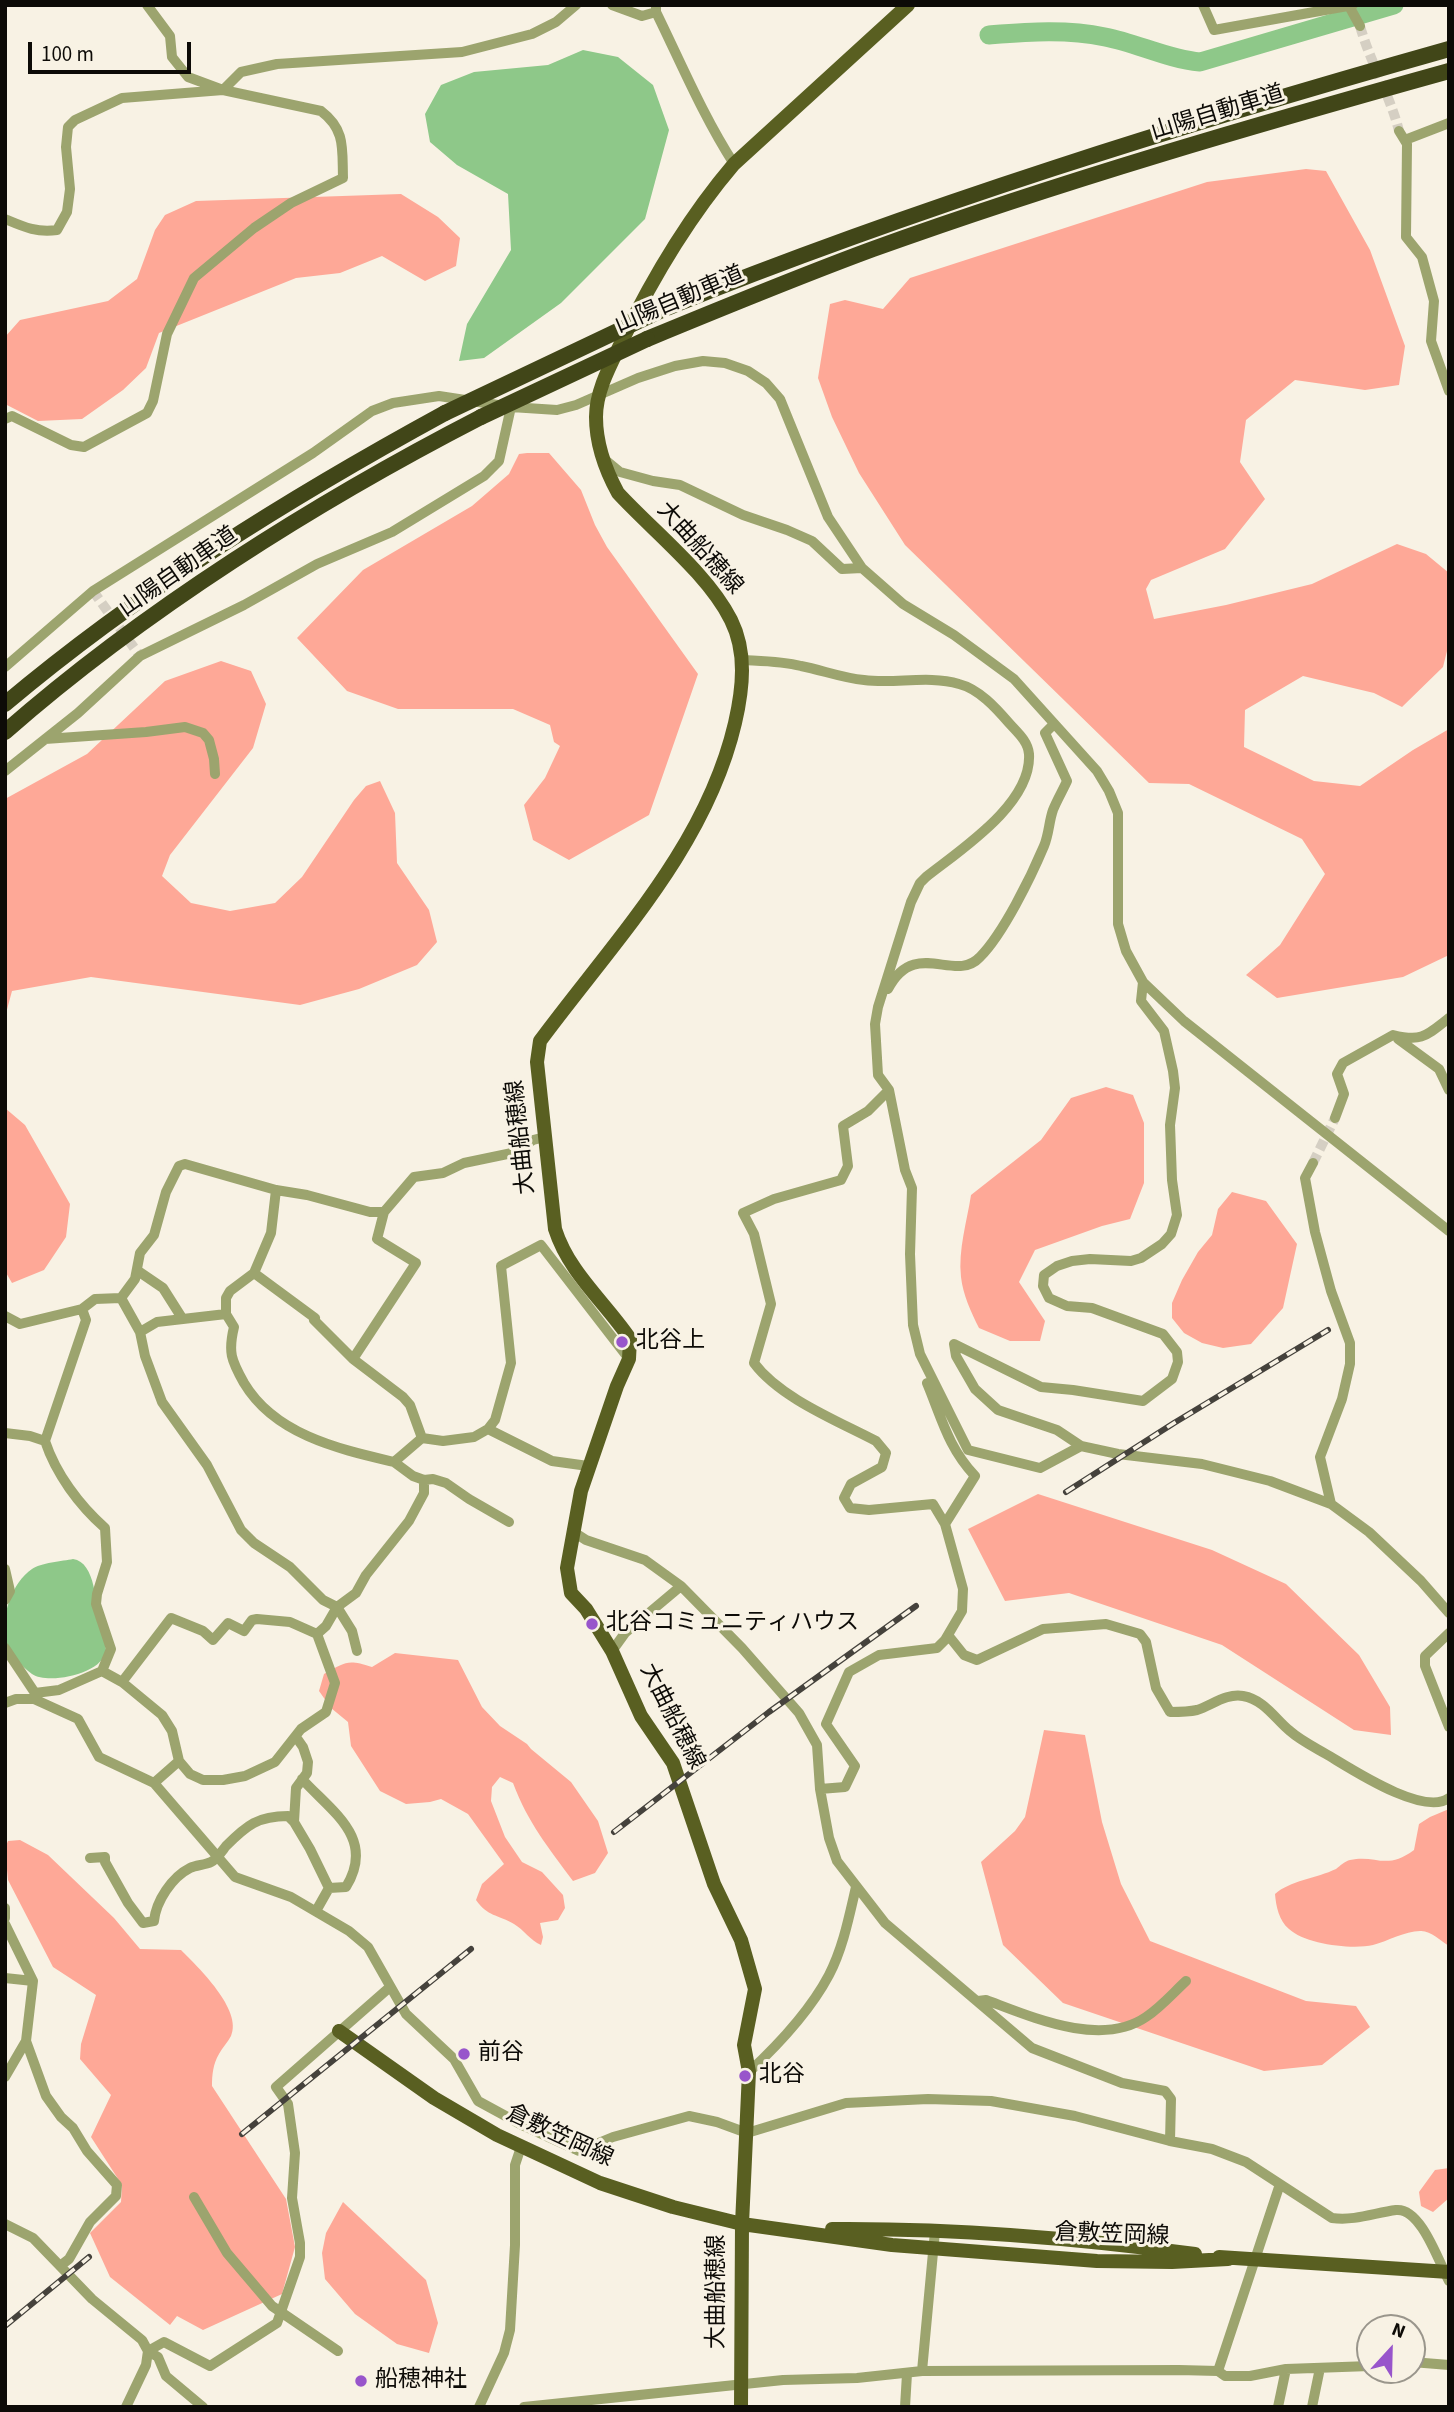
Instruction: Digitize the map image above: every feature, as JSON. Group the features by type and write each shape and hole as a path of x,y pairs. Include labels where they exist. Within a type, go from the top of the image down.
{"highway":[{"name":"山陽自動車道","path":"5,704 74,650 237,535 350,465 445,413 664,309 866,231 1075,160 1300,91 1449,49"},
{"name":"山陽自動車道","path":"5,732 86,666 155,615 254,548 364,480 481,417 647,339 873,249 994,208 1292,115 1449,71"}],"main road":[{"name":"大曲船穂線","path":"741,2407 742,2224 749,2072 744,2045 755,1989 741,1940 714,1884 673,1763 641,1716 612,1651 586,1609 571,1593 567,1568 572,1531 587,1466 629,1359 630,1339 573,1267 560,1244 555,1229 537,1062 540,1041 640,910 690,839 708,804 731,739 739,707 743,660 739,638 730,618 699,575 618,494 603,458 596,417 599,394 638,307 661,266 685,227 734,164 908,5"},
{"name":"倉敷笠岡線","path":"339,2031 433,2098 521,2147 600,2183 673,2207 742,2224 892,2245 1097,2261 1172,2262 1228,2259"},
{"name":"倉敷笠岡線","path":"785,2229 935,2231 1125,2245 1228,2259 1447,2275"}],"street":[{"path":"5,419 12,416 71,445 85,447 147,413 153,401 167,334 194,278 254,228 291,203 343,178 342,138 333,121 321,111 223,90 188,77 172,57 170,36 147,5"},
{"path":"5,219 29,230 57,230 67,212 70,189 66,147 68,127 75,120 122,98 223,90 240,72 277,64 462,52 532,34 556,22 576,5"},
{"path":"612,5 642,16 656,9 715,133 734,164"},
{"path":"1203,5 1214,30 1350,7 1360,26"},
{"path":"1449,123 1402,136 1407,144 1406,237 1422,257 1434,301 1431,341 1449,391"},
{"path":"5,667 93,591 313,453 372,411 393,404 439,396 512,407 557,410 676,366 703,361 725,363 748,371 766,383 780,399 828,517 862,568 903,604 1014,678 1097,771 1118,813 1118,924 1126,951 1143,982 1184,1021 1449,1231"},
{"path":"5,771 78,713 140,656 244,605 317,564 392,532 484,476 499,461 512,407"},
{"path":"603,458 620,472 680,485 743,515 812,541 842,569 862,568"},
{"path":"743,660 798,665 862,680 946,680 962,684 976,691 1024,739 1029,752 1027,766 1017,790 1004,810 920,883 911,902 878,1007 875,1024 876,1057 878,1075 888,1090 905,1170 912,1188 910,1254 914,1332 929,1374 968,1450 1040,1468 1081,1446"},
{"path":"878,1007 892,981 906,967 932,962 965,967 978,960 1004,924 1044,847 1052,811 1067,781 1045,733 1055,724"},
{"path":"45,739 186,727 203,733 209,740 215,774"},
{"path":"1143,982 1141,1000 1164,1031 1175,1087 1170,1125 1172,1180 1177,1215 1171,1234 1161,1244 1131,1261 1090,1259 1057,1266 1044,1275 1043,1286 1049,1298 1067,1306 1092,1308 1163,1334 1177,1352 1178,1362 1172,1379 1143,1401 1041,1387 954,1344 956,1356 975,1389 998,1410 1057,1430 1081,1446 1118,1454 1202,1464 1270,1481 1331,1504 1369,1532 1421,1581 1449,1613"},
{"path":"1335,1118 1344,1094 1337,1074 1343,1063 1393,1035 1413,1040 1431,1032 1449,1018"},
{"path":"1393,1035 1439,1069 1449,1090"},
{"path":"820,1789 845,1787 855,1766 826,1724 849,1672 879,1655 937,1648 962,1611 963,1589 945,1524 933,1504 869,1510 850,1508 844,1498 851,1484 882,1467 886,1453 876,1441 787,1392 764,1376 754,1363 771,1304 754,1234 743,1213 774,1199 841,1180 848,1166 843,1126 868,1111 888,1090"},
{"path":"353,1359 416,1263 377,1240 384,1212 414,1177 443,1173 464,1163 512,1153 533,1140 545,1137"},
{"path":"1313,1163 1305,1178 1315,1233 1331,1291 1350,1343 1350,1364 1342,1399 1320,1457 1331,1504"},
{"path":"121,1298 135,1279 140,1253 154,1236 166,1192 179,1166 184,1164 276,1190 307,1195 370,1212 384,1212"},
{"path":"276,1190 271,1233 254,1273 230,1291 226,1298 226,1314 234,1327 229,1348 238,1372 265,1411 321,1442 394,1462 413,1476 424,1480 433,1479 446,1483 509,1522"},
{"path":"394,1462 422,1438 458,1440 474,1437 488,1429 495,1420 511,1363 501,1266 541,1245 629,1359"},
{"path":"138,1271 163,1289 182,1318"},
{"path":"254,1273 315,1318 340,1348 403,1396 410,1405 422,1438"},
{"path":"5,1316 20,1324 82,1309 95,1299 121,1298"},
{"path":"121,1298 140,1332 145,1356 162,1402 207,1465 241,1530 254,1543 290,1567 323,1600 337,1606 352,1631 357,1651"},
{"path":"5,1703 59,1689 102,1671 111,1648 96,1604 107,1562 105,1528 72,1493 49,1454 45,1441 86,1321 82,1309"},
{"path":"140,1332 158,1322 226,1314"},
{"path":"929,1374 926,1381 950,1444 959,1460 975,1476 945,1524"},
{"path":"488,1429 552,1461 587,1466"},
{"path":"5,1433 45,1441"},
{"path":"317,1634 326,1626 337,1606 356,1593 366,1575 409,1521 424,1493 424,1480"},
{"path":"572,1531 586,1540 645,1560 681,1586 742,1647 799,1713 817,1745 820,1789 830,1838 838,1861 885,1923 1032,2048 1122,2083 1165,2091 1171,2099 1170,2141"},
{"path":"5,1569 10,1591 5,1600"},
{"path":"612,1651 625,1633 681,1586"},
{"path":"102,1671 122,1682 162,1715 172,1731 178,1761 191,1774 203,1780 245,1776 275,1762 284,1748 310,1721 326,1712 335,1683 317,1634 290,1622 257,1619 244,1631 228,1623 213,1640 203,1631 171,1618 122,1682"},
{"path":"948,1635 964,1655 977,1660 1043,1629 1106,1624 1140,1634 1146,1642 1156,1688 1171,1712 1198,1710 1224,1698 1242,1696 1263,1704 1291,1733 1369,1780 1398,1793 1431,1803 1445,1801 1449,1797"},
{"path":"1449,1633 1424,1656 1425,1666 1449,1727"},
{"path":"5,1648 34,1696 78,1718 99,1757 154,1783 235,1877 291,1897 316,1910 368,1947 406,2014 454,2059 478,2101 579,2151 613,2137 689,2116 717,2122 747,2133 846,2103 928,2099 991,2101 1075,2116 1212,2149 1246,2162 1332,2218 1346,2220 1400,2209 1415,2217 1447,2275"},
{"path":"294,1822 296,1788 307,1773 308,1762 296,1737"},
{"path":"154,1783 178,1761"},
{"path":"302,1780 347,1825 355,1841 352,1877 346,1887 329,1888"},
{"path":"90,1857 105,1857 105,1862 128,1903 143,1923 154,1921 159,1901 179,1875 191,1868 212,1862 242,1830 255,1821 273,1816 288,1816 310,1849 329,1888"},
{"path":"749,2072 782,2041 828,1976 846,1930 856,1887"},
{"path":"316,1910 329,1888"},
{"path":"5,1908 5,1917"},
{"path":"5,1924 33,1981 26,2041 5,2077"},
{"path":"5,1978 33,1981"},
{"path":"978,2001 986,2000 1052,2024 1098,2029 1122,2028 1146,2018 1186,1981"},
{"path":"148,2351 164,2342 210,2366 277,2323 300,2257 300,2243 292,2198 295,2153 288,2104 275,2087 390,1987"},
{"path":"26,2041 46,2096 117,2185 116,2196 90,2222 69,2259 61,2266"},
{"path":"479,2407 504,2353 510,2330 515,2245 515,2165 521,2147"},
{"path":"1218,2371 1280,2184"},
{"path":"194,2197 227,2253 281,2313 338,2351"},
{"path":"5,2224 33,2238 92,2299 142,2340 148,2351 158,2357 166,2376 203,2407"},
{"path":"922,2371 935,2231"},
{"path":"127,2407 146,2365 148,2351"},
{"path":"1426,2363 1449,2365"},
{"path":"524,2407 783,2380 858,2378 922,2371 1218,2371 1225,2376 1250,2376 1286,2370 1356,2367"},
{"path":"1312,2407 1320,2368"},
{"path":"1278,2407 1286,2370"},
{"path":"905,2407 907,2374"}],"shaded area":[{"path":"583,50 618,57 653,85 669,130 645,219 561,303 484,358 459,361 467,324 511,250 508,194 457,165 430,142 425,114 441,85 474,72 548,65"},
{"path":"1306,169 1326,171 1370,250 1405,346 1399,385 1365,390 1295,380 1246,420 1240,462 1265,499 1225,549 1151,580 1146,589 1154,619 1312,584 1397,544 1426,554 1449,573 1449,643 1443,667 1402,707 1374,693 1303,676 1245,710 1244,747 1314,781 1360,786 1449,729 1449,955 1403,977 1277,998 1246,975 1280,945 1325,874 1302,839 1189,784 1149,783 905,545 859,473 832,417 818,378 830,304 845,300 883,309 910,278 1207,182"},
{"path":"401,194 438,217 460,238 456,266 425,281 382,256 340,273 296,278 159,333 146,368 123,390 82,419 38,421 5,404 5,337 20,320 108,301 137,279 155,230 165,215 196,201"},
{"path":"549,453 581,490 607,547 698,674 649,815 569,860 533,840 524,805 545,778 560,746 554,742 550,725 513,709 398,709 347,691 297,638 363,570 472,506 509,474 519,454"},
{"path":"221,661 251,671 266,704 253,748 170,855 162,876 191,903 230,911 275,903 302,877 366,786 380,781 395,813 397,863 429,910 437,942 417,965 359,989 300,1005 91,977 12,991 5,1017 5,799 87,754 165,681"},
{"path":"1106,1087 1133,1095 1144,1123 1144,1183 1130,1219 1035,1250 1019,1282 1045,1321 1040,1341 1010,1341 979,1328 965,1297 960,1267 971,1195 1041,1140 1071,1098"},
{"path":"5,1108 25,1125 70,1204 66,1237 44,1270 12,1283 5,1271"},
{"path":"1232,1192 1266,1201 1297,1244 1283,1308 1251,1344 1223,1348 1202,1343 1184,1333 1172,1318 1172,1303 1198,1252 1212,1235 1218,1209"},
{"path":"1038,1494 1212,1550 1286,1584 1359,1655 1390,1707 1391,1735 1354,1730 1222,1645 1069,1593 1005,1601 968,1529"},
{"path":"73,1559 81,1562 91,1576 106,1650 103,1658 86,1671 62,1678 40,1677 24,1668 6,1641 5,1622 9,1601 19,1582 32,1569"},
{"path":"395,1653 458,1660 482,1707 500,1726 527,1744 571,1782 598,1821 608,1853 595,1873 573,1881 532,1823 513,1783 500,1777 492,1787 491,1801 505,1837 522,1862 542,1872 563,1895 565,1908 558,1920 540,1923 543,1937 541,1945 514,1924 480,1906 476,1900 482,1884 504,1864 468,1814 441,1799 406,1804 380,1791 351,1746 348,1722 331,1708 319,1691 324,1674 337,1667 357,1663 372,1667"},
{"path":"1044,1730 1085,1735 1102,1822 1121,1884 1150,1941 1306,2001 1356,2006 1370,2027 1322,2065 1264,2071 1063,2003 1003,1945 981,1862 1015,1831 1025,1817"},
{"path":"1449,1809 1449,1946 1431,1934 1420,1931 1373,1945 1341,1946 1306,1939 1289,1929 1280,1918 1275,1894 1281,1890 1336,1869 1350,1860 1396,1860 1414,1850 1419,1824"},
{"path":"20,1840 48,1855 114,1918 140,1949 181,1950 225,2002 233,2026 231,2036 215,2062 212,2086 286,2199 295,2247 282,2294 203,2330 177,2316 170,2325 110,2277 90,2233 121,2202 122,2185 91,2137 111,2095 80,2059 81,2044 96,1995 53,1967 8,1880 5,1848 8,1841"},
{"path":"1449,2168 1449,2198 1433,2212 1421,2206 1419,2192 1435,2170"},
{"path":"343,2202 426,2280 438,2323 429,2353 397,2344 355,2314 325,2279 322,2253 326,2233"}],"waterway":[{"path":"989,35 1047,32 1090,34 1200,62 1394,5"}],"tunnel":[{"path":"1360,26 1399,131"},
{"path":"93,591 140,656"},
{"path":"1313,1163 1335,1118"}],"railway":[{"path":"1066,1492 1328,1330"},
{"path":"614,1832 769,1712 916,1606"},
{"path":"242,2134 471,1949"},
{"path":"5,2326 89,2257"}],"place":[{"name":"北谷上","path":"622,1342"},
{"name":"北谷コミュニティハウス","path":"592,1624"},
{"name":"前谷","path":"464,2054"},
{"name":"北谷","path":"745,2076"},
{"name":"船穂神社","path":"361,2381"}]}
